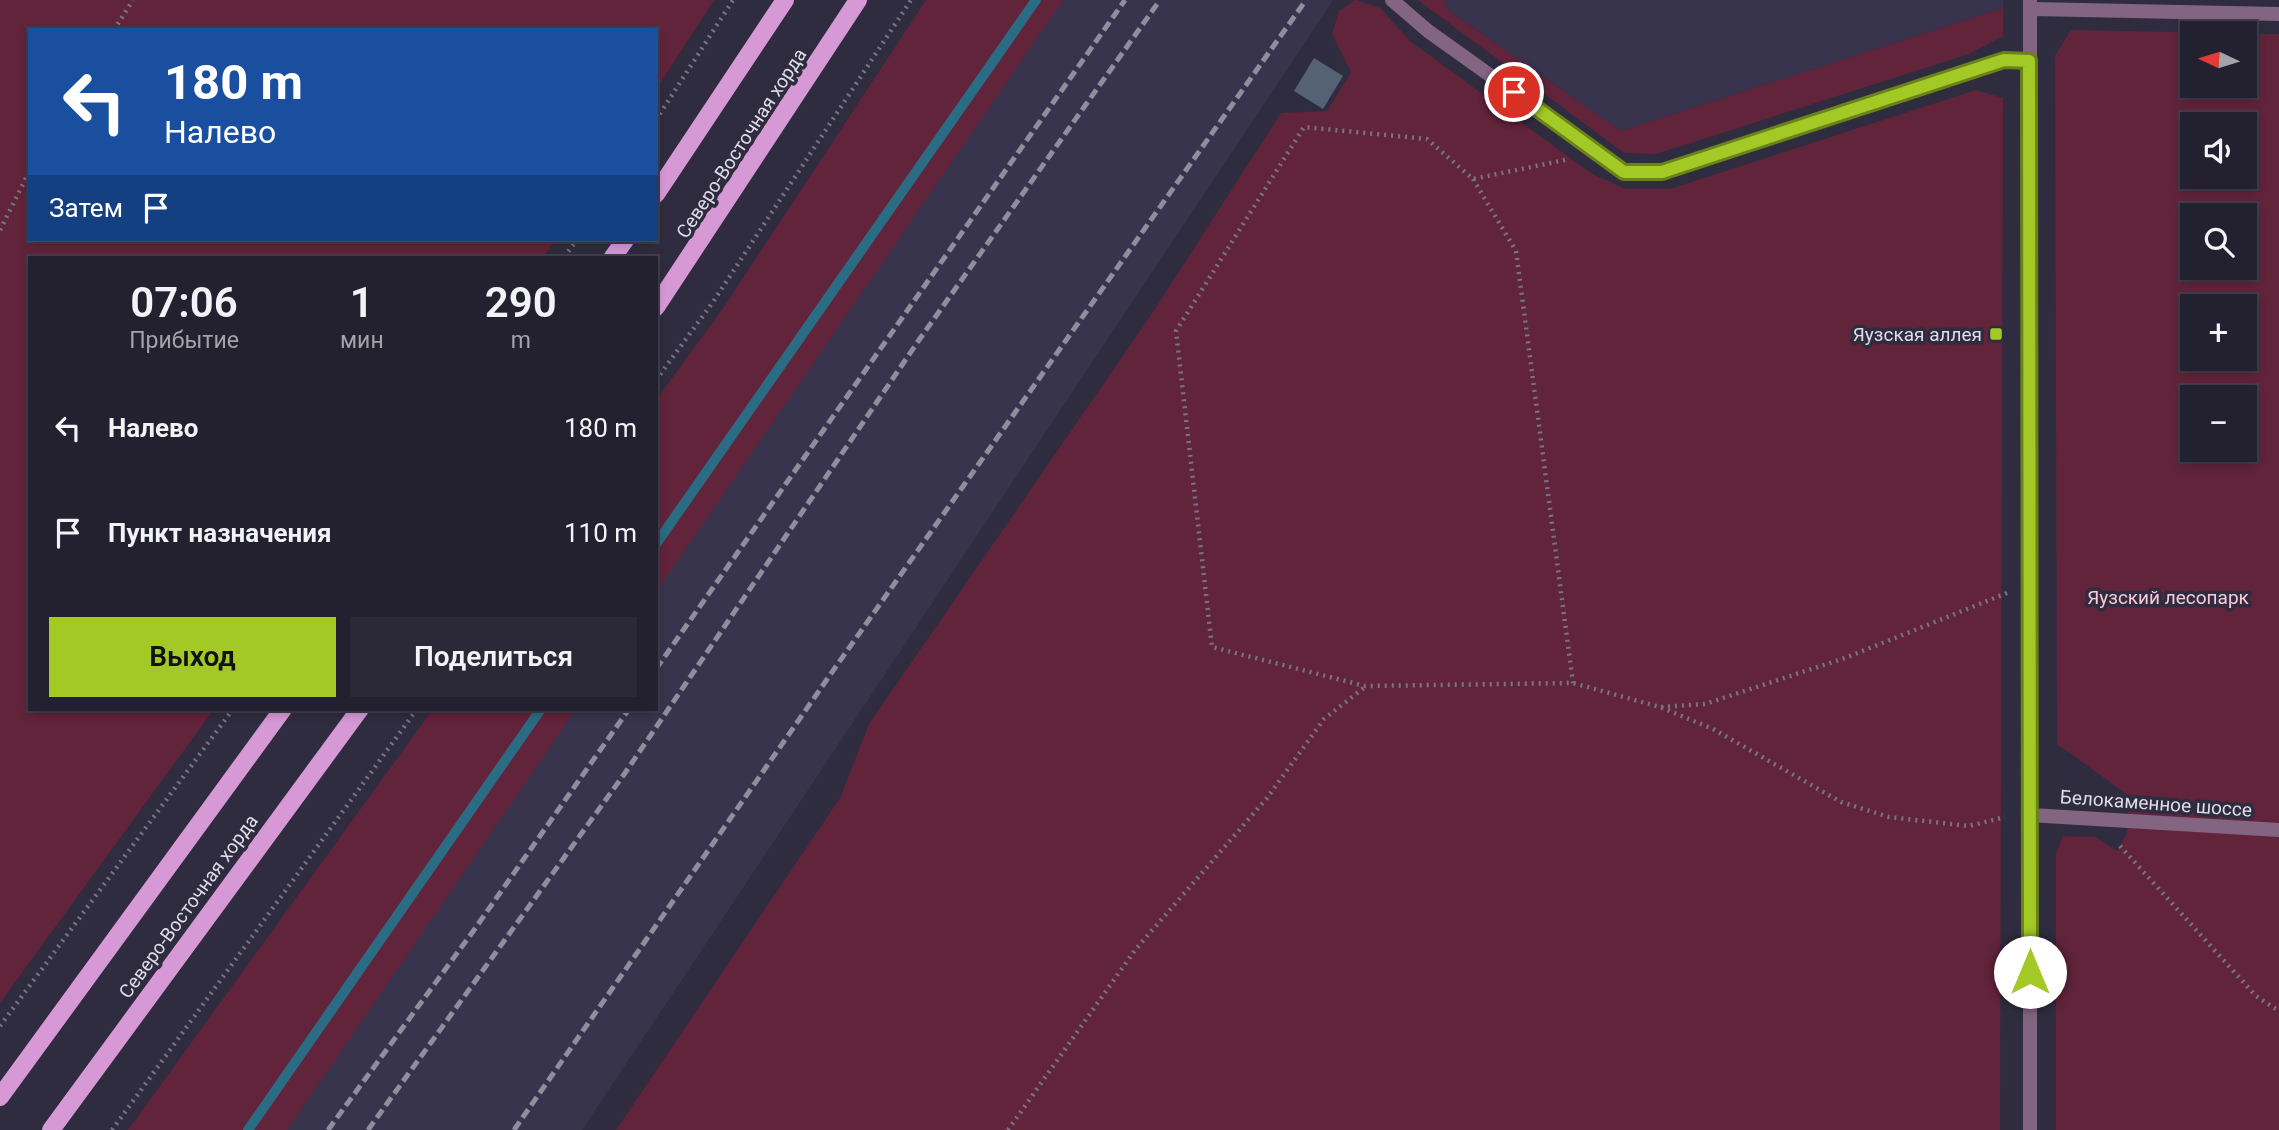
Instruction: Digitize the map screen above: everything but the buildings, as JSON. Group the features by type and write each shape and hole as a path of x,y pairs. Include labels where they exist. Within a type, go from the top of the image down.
{"main road":[{"path":"658,191 785,0"},
{"name":"Северо-Восточная хорда","path":"658,304 684,270 858,0"},
{"path":"613,256 623,242"},
{"name":"Северо-Восточная хорда","path":"0,1097 282,711"},
{"name":"Северо-Восточная хорда","path":"51,1130 359,711"}],"street":[{"path":"1392,0 1428,31 1624,172 1662,172 2004,60 2029,61"},
{"path":"2030,1130 2030,5 2279,14"},
{"name":"Белокаменное шоссе","path":"2030,815 2279,830"}],"path":[{"path":"115,28 133,0"},
{"path":"658,117 733,0"},
{"path":"658,377 713,302 911,0"},
{"path":"1573,683 1516,251 1473,179 1427,139 1304,127 1176,331 1212,647 1365,686 1573,683 1661,707 1713,729 1841,802 1889,817 1969,826 2015,814 2030,815"},
{"path":"1473,179 1600,153"},
{"path":"0,230 28,174"},
{"path":"565,256 575,242"},
{"path":"1661,707 1705,704 1845,658 2015,590 2030,590"},
{"path":"1008,1130 1135,950 1267,798 1324,719 1365,686"},
{"path":"0,1026 232,711"},
{"path":"112,1130 416,711"},
{"path":"2095,819 2256,996 2279,1011"}],"shaded area":[{"path":"1016,0 1333,0 582,1130 258,1130 525,711 658,711 658,518"},
{"path":"1445,0 2003,0 2003,8 1621,131 1445,8"}],"green space":[{"path":"0,0 714,0 658,87 658,28 28,28 28,242 554,242 544,256 28,256 28,711 213,711 0,1003"},
{"path":"926,0 1063,0 658,589 658,397 724,307"},
{"path":"1355,0 1380,8 1410,41 1592,174 1626,189 1670,189 1976,90 2003,98 2000,1130 616,1130 840,798 869,724 1151,315 1281,113 1327,111 1351,72 1332,34 1339,11"},
{"path":"1418,0 1445,0 1445,8 1621,131 2003,8 2003,36 1969,54 1656,154 1624,153"},
{"name":"Яузский лесопарк","path":"2071,30 2180,32 2180,98 2258,98 2258,34 2279,34 2279,1130 2056,1130 2056,853 2063,836 2095,837 2117,851 2127,834 2128,795 2057,744 2055,56"},
{"path":"432,711 575,711 287,1130 128,1130"}],"waterway":[{"path":"658,541 1036,0"},
{"path":"248,1130 540,711"}],"railway":[{"path":"658,666 1125,0"},
{"path":"368,1130 625,773 919,340 1160,0"},
{"path":"514,1130 837,665 1306,0"},
{"path":"328,1130 474,930 628,711"}],"place":[{"name":"Яузская аллея","path":"1996,334"}],"route":[{"path":"1514,92 1624,172 1662,172 2004,60 2029,61 2030,972"}]}
